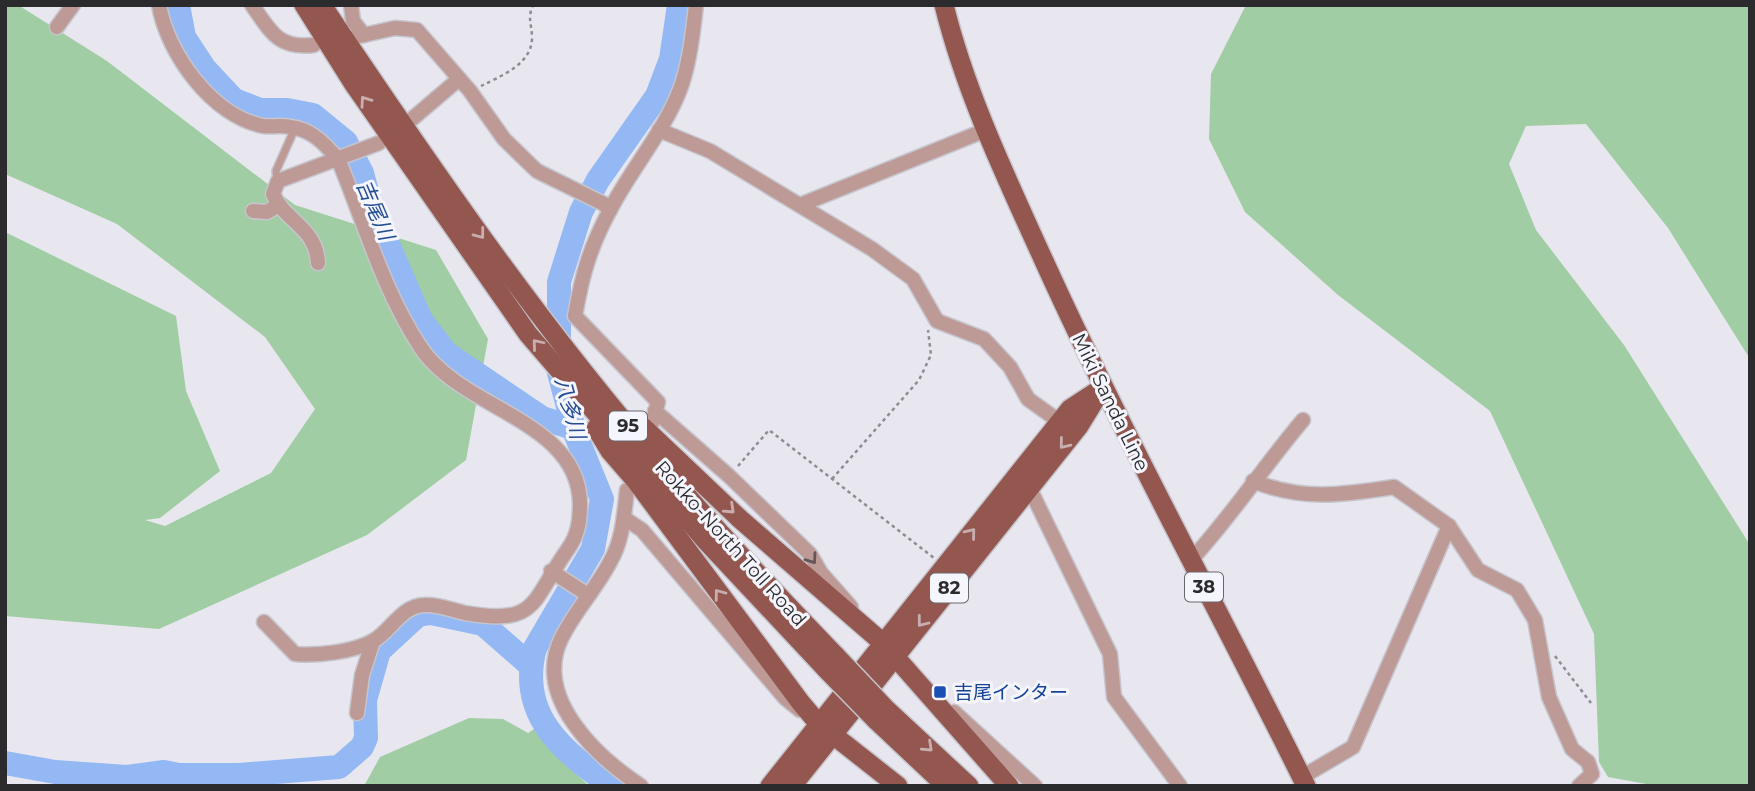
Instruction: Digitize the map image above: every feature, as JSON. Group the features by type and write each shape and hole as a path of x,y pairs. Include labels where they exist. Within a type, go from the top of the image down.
{"main road":[{"name":"Rokko-North Toll Road","path":"304,5 361,94 520,322 572,386 706,541 881,714 946,786"},
{"name":"Rokko-North Toll Road","path":"322,5 439,180 545,321 663,468 831,663"},
{"name":"Miki Sanda Line","path":"944,5 957,55 986,130 1102,388 1304,782"},
{"path":"545,321 676,460 889,650 1009,786"},
{"path":"572,386 610,451 636,481 825,729 898,786"},
{"name":"82","path":"889,650 944,566 1059,422 1070,409 1102,388"},
{"name":"82","path":"770,786 825,729 1029,487 1079,426 1102,388"},
{"name":"Rokko-North Toll Road","path":"881,714 969,786"},
{"name":"82","path":"792,786 825,729"}],"street":[{"path":"57,27 73,5"},
{"path":"159,5 163,28 174,53 223,107 263,126 295,128 316,136 341,159 390,290 422,349 461,385 542,435 564,454 575,472 580,492 578,533 540,596 527,610 509,618 421,605 405,612 373,641 345,649 295,654 264,622"},
{"path":"252,5 278,40 296,47 314,45"},
{"path":"351,5 353,21 360,36 395,28 417,30 470,91 504,139 537,170 607,207"},
{"path":"696,5 691,48 682,84 659,130 607,207 585,262 575,316 658,402 654,417 729,476 810,554 821,573 848,601 860,622"},
{"path":"412,119 459,79"},
{"path":"659,130 710,151 872,249 914,279 937,321 985,339 1010,367 1028,399 1059,422"},
{"path":"800,205 986,130"},
{"path":"318,263 317,253 305,228 278,205 274,194 278,181 379,143"},
{"path":"253,211 267,212 278,205"},
{"path":"1191,561 1216,534 1253,481 1303,420"},
{"path":"1253,481 1282,493 1344,495 1394,487 1449,526 1478,570 1499,584 1517,590 1535,620 1549,697 1572,749 1588,762 1592,774 1579,786"},
{"path":"1029,487 1110,654 1114,697 1180,786"},
{"path":"627,490 622,531 611,562 586,593 560,640 553,666 560,702 613,768 641,786"},
{"path":"624,518 642,530 785,698 825,729"},
{"path":"1304,782 1353,747 1449,526"},
{"path":"553,573 586,593"},
{"path":"357,713 362,675 373,641"},
{"path":"913,677 1035,786"},
{"path":"870,765 888,786"}],"lane":[{"path":"278,181 276,172 295,128"}],"path":[{"path":"470,91 519,66 528,52 532,38 527,18 533,5"},
{"path":"832,479 919,380 931,355 928,327 937,321"},
{"path":"729,476 769,430 944,566"},
{"path":"1539,634 1591,703"}],"green space":[{"path":"5,5 18,5 107,61 295,205 436,250 488,339 466,460 367,535 159,629 5,616 5,232 176,316 186,391 220,471 160,518 145,520 165,526 271,473 315,409 265,337 117,224 5,174"},
{"path":"1246,5 1750,5 1750,359 1668,228 1586,124 1526,126 1509,164 1536,230 1624,345 1750,545 1750,786 1657,786 1608,777 1599,762 1594,634 1490,411 1338,295 1245,212 1209,139 1211,74"},
{"path":"469,718 503,719 528,733 545,722 573,771 589,786 364,786 380,757"},
{"path":"152,779 245,785 254,786 151,786"}],"waterway":[{"name":"吉尾川","path":"178,5 184,37 205,69 234,100 260,110 287,110 313,115 346,142 362,173 370,203 421,320 446,353 542,418 573,428"},
{"name":"八多川","path":"612,786 561,745 538,712 532,693 531,672 535,648 593,549 602,499 575,433 559,373 559,282 581,212 598,180 657,96 671,59 679,5"},
{"path":"5,763 55,772 127,777 164,772 179,775 239,775 339,767 362,747 366,738 365,700 379,651 418,615 431,613 483,624 531,666"}],"place":[{"name":"吉尾インター","path":"940,692"}]}
